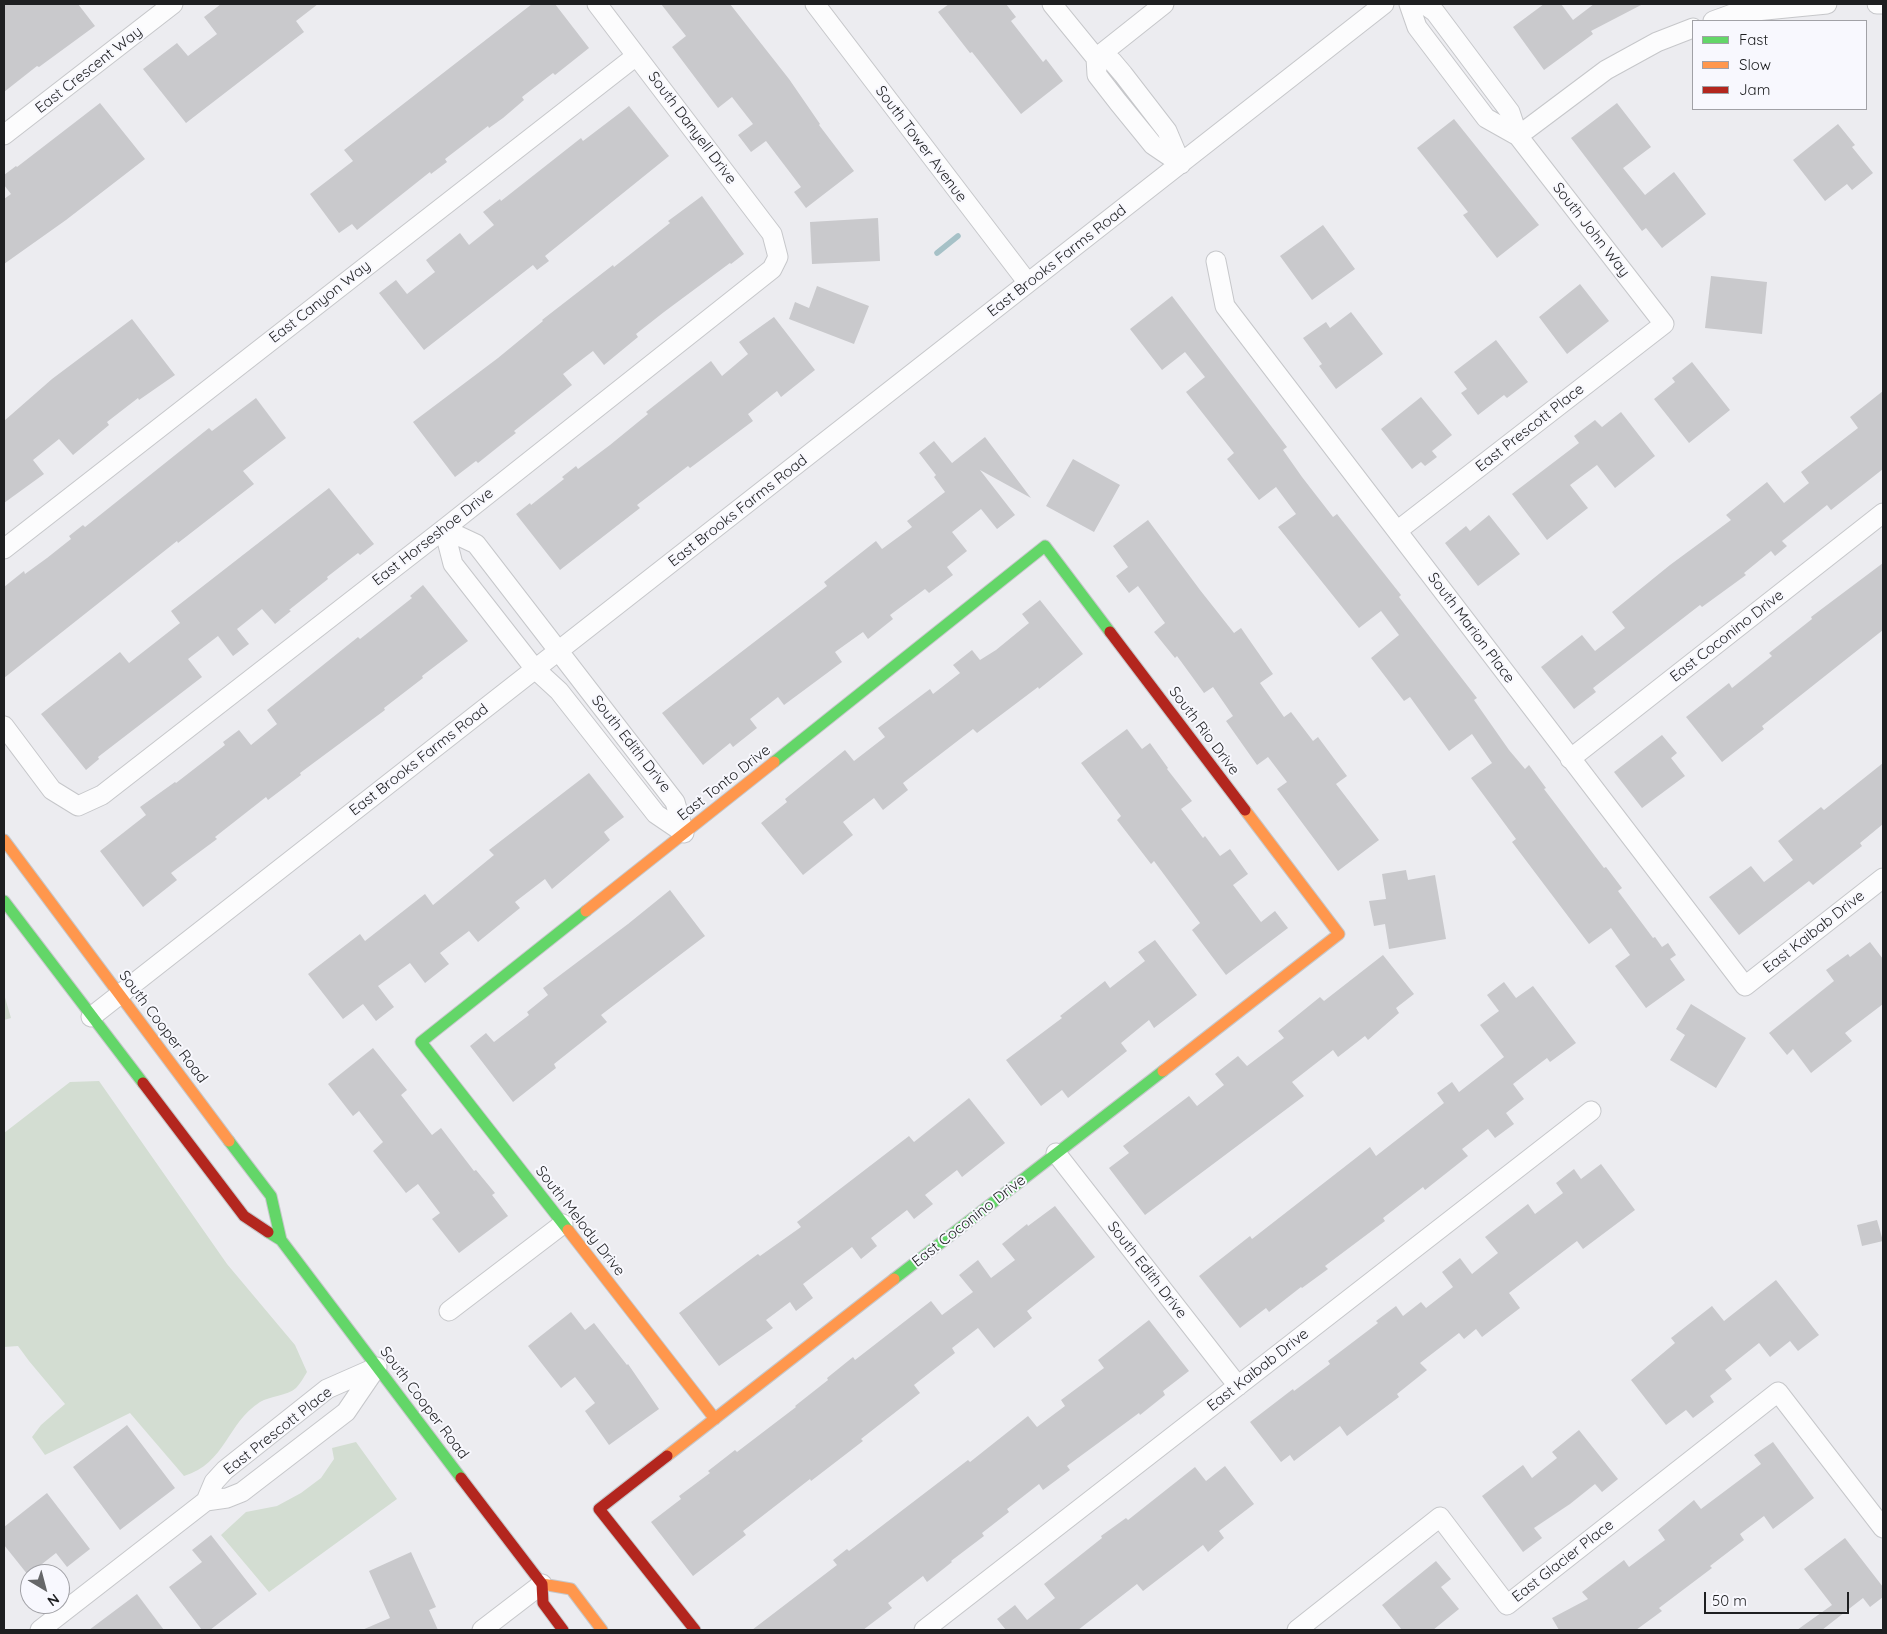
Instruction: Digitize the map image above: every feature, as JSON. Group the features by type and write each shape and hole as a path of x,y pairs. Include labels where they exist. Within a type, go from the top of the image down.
{"street":[{"name":"East Crescent Way","path":"4,136 174,4"},
{"name":"South Danyell Drive","path":"597,4 772,234 778,257"},
{"name":"South Tower Avenue","path":"815,4 1028,283"},
{"path":"1052,4 1096,58 1097,75 1118,102 1153,145 1181,164"},
{"path":"1096,58 1164,4"},
{"name":"East Brooks Farms Road","path":"91,1017 1384,4"},
{"name":"South John Way","path":"1409,4 1417,27 1486,118 1518,136"},
{"name":"South John Way","path":"1424,4 1435,12 1466,53 1510,112 1518,136 1664,324"},
{"path":"1716,20 1735,13 1827,4"},
{"path":"1877,4 1883,4"},
{"path":"1518,136 1606,70 1657,42 1692,28"},
{"path":"1448,68 1466,53"},
{"name":"East Canyon Way","path":"4,549 636,56"},
{"path":"1096,58 1112,61 1167,132 1181,164"},
{"path":"1118,102 1134,89"},
{"name":"East Horseshoe Drive","path":"4,726 52,790 78,806 102,794 444,529 772,269 778,257"},
{"name":"South Marion Place","path":"1216,261 1224,306 1745,986"},
{"name":"East Prescott Place","path":"1397,531 1664,324"},
{"name":"East Coconino Drive","path":"1570,759 1883,513"},
{"name":"South Edith Drive","path":"444,529 476,544 500,574 676,802 684,833"},
{"name":"South Edith Drive","path":"444,529 453,564 535,669 559,691 656,814 684,833"},
{"name":"East Tonto Drive","path":"421,1042 1045,546"},
{"name":"South Rio Drive","path":"1045,546 1339,934"},
{"path":"476,593 500,574"},
{"path":"609,756 628,741"},
{"name":"South Cooper Road","path":"4,840 271,1196 281,1240"},
{"name":"East Kaibab Drive","path":"1745,986 1883,878"},
{"name":"South Cooper Road","path":"4,901 244,1216 281,1240 542,1584 544,1604 563,1630"},
{"name":"East Coconino Drive","path":"695,1630 599,1509 1339,934"},
{"name":"South Melody Drive","path":"421,1042 714,1419"},
{"name":"East Kaibab Drive","path":"924,1630 1591,1110"},
{"name":"South Edith Drive","path":"1056,1153 1238,1386"},
{"path":"450,1311 563,1224"},
{"name":"East Prescott Place","path":"206,1501 227,1498 242,1492 346,1412 377,1367"},
{"name":"East Prescott Place","path":"40,1630 206,1501 214,1482 225,1470 327,1390 377,1367"},
{"name":"East Glacier Place","path":"1297,1630 1440,1517 1507,1605 1778,1392 1883,1528"},
{"path":"482,1630 542,1584 571,1589 602,1630"}],"shaded area":[{"path":"4,994 11,1018 4,1020"},
{"path":"99,1081 227,1264 295,1345 307,1372 299,1385 292,1391 264,1400 249,1411 209,1462 198,1470 184,1476 130,1413 45,1455 32,1437 41,1425 65,1404 18,1346 4,1347 4,1133 70,1082"},
{"path":"356,1442 397,1499 269,1592 221,1535 246,1512 277,1506 301,1493 321,1478 334,1459 332,1448"}],"building":[{"path":"4,4 78,4 95,26 39,67 37,66 4,92"},
{"path":"221,4 318,4 296,21 304,32 186,123 143,69 177,43 188,56 217,34 204,17"},
{"path":"532,4 555,4 589,48 555,75 553,73 522,97 524,100 503,118 489,128 488,126 445,159 447,162 431,174 430,172 357,230 352,224 339,233 310,194 353,161 344,150"},
{"path":"661,4 730,4 789,79 819,125 854,171 806,208 794,192 801,187 766,141 751,152 738,135 753,124 732,97 718,108 672,47 686,36"},
{"path":"949,4 1006,4 1016,17 1011,21 1043,62 1046,59 1063,81 1021,114 938,12"},
{"path":"1544,4 1561,4 1573,20 1594,4 1643,4 1591,31 1593,34 1544,70 1513,27"},
{"path":"100,103 145,159 66,220 4,264 4,199 11,194 4,185 4,175"},
{"path":"1617,103 1651,147 1623,168 1645,195 1674,172 1706,214 1662,248 1646,228 1642,231 1571,138"},
{"path":"629,106 669,156 545,256 549,261 537,270 533,265 424,350 379,293 396,280 407,294 435,272 426,260 460,233 469,245 494,225 483,212 500,199 501,201 581,138 583,141"},
{"path":"1454,119 1539,225 1497,258 1463,215 1468,212 1417,148"},
{"path":"1838,124 1855,145 1852,147 1873,173 1852,190 1847,184 1825,201 1793,160"},
{"path":"702,196 744,254 636,334 638,337 604,365 593,351 563,374 572,385 514,431 516,433 478,463 476,461 455,477 413,422 498,358 542,320 613,265 614,267 670,223 668,221"},
{"path":"878,218 880,261 812,264 810,222"},
{"path":"1323,225 1355,269 1312,300 1280,256"},
{"path":"1711,276 1767,282 1762,334 1705,328"},
{"path":"1580,284 1609,321 1567,354 1539,317"},
{"path":"817,286 869,306 854,344 789,319 795,302 809,308"},
{"path":"1172,296 1287,447 1283,450 1302,477 1333,517 1337,514 1401,595 1399,597 1477,698 1474,700 1509,750 1525,769 1529,765 1546,788 1544,789 1604,868 1606,867 1622,888 1618,891 1653,938 1655,937 1662,947 1668,943 1676,955 1670,959 1685,980 1646,1008 1615,966 1630,955 1611,928 1589,944 1512,842 1516,839 1471,778 1492,763 1472,734 1449,751 1410,697 1404,701 1371,658 1399,635 1381,611 1359,628 1278,527 1296,514 1276,487 1259,500 1227,459 1234,453 1186,392 1205,377 1185,352 1162,370 1130,329"},
{"path":"1351,312 1383,354 1336,389 1319,366 1322,364 1303,338 1326,322 1330,328"},
{"path":"774,317 815,370 781,397 777,391 748,414 753,421 690,468 688,466 637,505 640,508 560,570 516,514 530,503 531,505 564,479 562,477 576,466 578,469 610,445 648,414 646,412 711,361 722,376 748,354 739,342"},
{"path":"132,319 175,375 139,400 138,398 107,422 109,425 73,455 59,439 33,460 44,474 4,503 4,421 52,379"},
{"path":"1496,340 1528,382 1507,398 1504,395 1478,415 1461,393 1467,389 1454,372"},
{"path":"1692,362 1730,410 1689,443 1654,399 1675,382 1672,378"},
{"path":"1883,391 1883,469 1831,510 1827,505 1782,541 1787,546 1775,556 1771,551 1744,573 1746,575 1702,607 1700,605 1593,688 1596,692 1574,709 1541,667 1582,635 1595,651 1625,628 1612,612 1670,565 1731,520 1726,515 1767,482 1784,503 1809,483 1801,472 1858,428 1850,417"},
{"path":"1421,397 1452,435 1432,451 1437,457 1425,466 1421,462 1412,469 1381,429"},
{"path":"256,398 286,438 243,471 254,484 178,543 177,541 4,678 4,587 24,571 25,574 47,558 71,539 69,536 83,525 85,527 209,428 212,431"},
{"path":"1621,412 1655,456 1615,488 1597,465 1570,485 1588,508 1547,540 1512,494 1579,443 1574,436 1595,420 1602,427"},
{"path":"985,437 1031,498 980,470 1015,515 997,529 981,509 952,532 967,551 947,567 953,575 929,593 925,589 890,615 893,619 868,639 863,632 835,652 842,662 784,705 778,697 750,719 757,728 733,747 730,743 703,765 662,713 827,586 824,582 876,541 882,549 912,527 907,521 945,492 934,477 936,475 919,453 934,441 952,463"},
{"path":"1073,459 1120,485 1094,532 1046,506"},
{"path":"329,488 374,544 360,555 358,553 327,577 328,579 289,610 291,611 275,624 262,609 237,629 249,644 233,656 218,636 188,659 202,677 98,757 99,759 86,770 41,714 120,652 129,663 180,623 171,611"},
{"path":"1489,515 1520,554 1478,586 1445,543 1466,526 1470,531"},
{"path":"1148,520 1234,633 1241,628 1273,674 1260,683 1284,717 1291,712 1313,741 1318,737 1347,776 1336,784 1379,840 1338,871 1277,789 1287,782 1268,757 1257,765 1226,721 1233,716 1213,687 1204,693 1177,656 1175,658 1154,632 1165,623 1138,586 1129,593 1116,576 1128,567 1113,546"},
{"path":"1883,563 1883,630 1762,726 1764,729 1722,762 1686,717 1729,683 1732,688 1772,656 1769,653 1812,619 1811,617"},
{"path":"423,585 468,641 422,676 423,678 384,708 385,710 300,773 301,775 268,800 266,797 215,837 217,839 171,873 177,880 143,907 100,851 146,815 140,807 176,783 225,745 223,742 239,730 251,745 277,724 267,710 358,637 360,639 412,598 410,596"},
{"path":"1040,600 1083,654 1039,689 1038,687 977,733 973,729 903,783 908,790 883,810 874,798 843,822 853,835 803,875 761,823 787,802 785,799 845,750 854,761 885,737 878,728 930,689 933,694 960,673 953,665 972,650 980,660 996,650 1029,623 1022,614"},
{"path":"1127,729 1142,749 1150,743 1192,801 1181,809 1203,838 1205,836 1220,856 1230,849 1248,874 1233,885 1261,922 1275,911 1288,928 1226,975 1192,930 1200,923 1154,861 1151,864 1117,820 1121,816 1081,763"},
{"path":"1662,735 1677,753 1671,758 1685,776 1642,808 1614,772"},
{"path":"1883,763 1883,824 1860,843 1862,846 1813,885 1809,881 1739,935 1709,897 1751,866 1764,882 1793,860 1778,841 1821,807 1824,810"},
{"path":"589,773 624,817 604,832 610,840 552,889 545,879 515,902 520,908 478,942 469,931 440,953 449,964 425,983 410,963 378,986 394,1007 376,1021 363,1004 343,1019 308,974 360,934 365,941 425,894 433,905 494,855 489,850"},
{"path":"1406,870 1408,880 1435,875 1446,939 1389,949 1385,924 1374,926 1369,901 1386,899 1382,874"},
{"path":"670,890 705,936 601,1015 607,1022 554,1064 556,1068 513,1102 470,1046 486,1033 494,1042 529,1015 527,1012 548,995 543,988"},
{"path":"1155,940 1197,995 1154,1028 1149,1020 1121,1043 1127,1051 1068,1098 1062,1090 1041,1106 1006,1060 1062,1018 1060,1016 1105,981 1110,988 1145,961 1138,952"},
{"path":"1870,942 1883,959 1883,1004 1845,1033 1852,1041 1811,1073 1793,1049 1787,1055 1769,1033 1834,981 1826,970 1848,954 1850,957"},
{"path":"1383,955 1414,994 1396,1008 1399,1013 1368,1040 1365,1036 1338,1057 1333,1050 1292,1082 1304,1096 1145,1215 1109,1168 1129,1153 1123,1146 1189,1096 1197,1106 1224,1085 1215,1074 1238,1056 1247,1066 1284,1038 1278,1031 1320,997 1324,1001"},
{"path":"1504,982 1516,998 1533,986 1576,1043 1550,1062 1547,1058 1513,1084 1524,1099 1506,1113 1514,1124 1495,1138 1488,1129 1462,1149 1468,1156 1425,1190 1423,1187 1383,1218 1385,1221 1325,1266 1328,1269 1269,1312 1266,1308 1240,1328 1199,1276 1250,1236 1252,1239 1370,1147 1376,1156 1444,1103 1437,1093 1452,1082 1459,1092 1504,1057 1480,1025 1499,1011 1487,995"},
{"path":"1691,1004 1746,1038 1716,1088 1670,1060 1685,1035 1676,1029"},
{"path":"373,1048 407,1090 401,1095 432,1135 441,1128 474,1171 476,1170 495,1193 492,1195 508,1216 459,1253 432,1219 440,1213 418,1184 406,1193 373,1151 383,1142 359,1111 353,1116 328,1084"},
{"path":"969,1098 1005,1143 962,1177 957,1170 925,1195 933,1204 914,1219 907,1210 871,1238 877,1246 861,1259 852,1247 803,1284 813,1298 796,1311 790,1302 766,1320 773,1328 719,1366 679,1313 758,1254 760,1256 801,1227 797,1222 909,1136 914,1142"},
{"path":"1601,1164 1635,1210 1583,1249 1577,1241 1509,1293 1520,1308 1482,1337 1476,1329 1464,1339 1459,1333 1420,1363 1427,1370 1397,1394 1399,1397 1347,1436 1340,1426 1294,1461 1290,1455 1281,1462 1250,1422 1330,1364 1328,1361 1378,1323 1376,1321 1396,1306 1403,1316 1421,1302 1426,1308 1453,1287 1442,1272 1460,1258 1472,1274 1498,1253 1485,1237 1528,1204 1535,1214 1563,1193 1556,1183 1574,1169 1581,1179"},
{"path":"1055,1206 1095,1257 1027,1311 1032,1318 994,1348 978,1328 952,1348 955,1353 914,1385 920,1393 861,1439 863,1441 743,1531 746,1535 693,1576 651,1522 681,1499 679,1496 710,1473 708,1471 735,1450 737,1452 796,1407 853,1357 855,1360 931,1301 942,1315 973,1292 959,1275 978,1260 991,1278 1015,1260 1002,1244 1027,1224 1028,1226"},
{"path":"1877,1220 1883,1241 1862,1246 1857,1225"},
{"path":"1776,1280 1819,1335 1798,1351 1790,1341 1770,1357 1759,1343 1725,1370 1732,1379 1710,1396 1714,1402 1693,1418 1686,1410 1666,1425 1631,1380 1675,1343 1671,1338 1712,1306 1724,1321"},
{"path":"571,1312 585,1330 594,1323 628,1364 659,1409 609,1445 585,1411 595,1403 575,1377 561,1388 528,1346"},
{"path":"1149,1320 1189,1371 1163,1391 1165,1395 1140,1415 1139,1413 1067,1466 1070,1470 1043,1490 1039,1484 1007,1509 1009,1512 982,1533 984,1536 927,1582 923,1576 888,1603 892,1608 863,1630 752,1630 837,1565 833,1560 847,1549 849,1551 968,1460 970,1462 1028,1416 1037,1427 1065,1406 1061,1400 1104,1368 1098,1360"},
{"path":"127,1425 175,1488 120,1530 73,1467"},
{"path":"1579,1430 1618,1479 1602,1492 1595,1484 1570,1504 1534,1528 1542,1538 1523,1552 1482,1496 1523,1465 1532,1478 1557,1458 1552,1452"},
{"path":"1773,1442 1814,1498 1773,1529 1764,1516 1740,1534 1744,1540 1710,1566 1712,1568 1659,1608 1662,1611 1636,1630 1559,1630 1552,1618 1588,1599 1582,1592 1624,1560 1629,1567 1665,1540 1658,1530 1694,1500 1701,1509 1761,1464 1754,1455"},
{"path":"1225,1466 1254,1504 1219,1531 1224,1538 1208,1552 1203,1545 1143,1591 1137,1584 1078,1630 1006,1630 997,1619 1015,1605 1027,1620 1055,1598 1044,1584 1102,1538 1101,1536 1126,1518 1128,1520 1195,1467 1206,1481"},
{"path":"47,1493 90,1549 70,1565 65,1564 56,1553 42,1564 20,1565 4,1545 4,1527"},
{"path":"211,1535 257,1594 210,1630 202,1630 169,1587 202,1562 192,1550"},
{"path":"1845,1538 1883,1587 1883,1597 1870,1607 1863,1598 1822,1630 1797,1630 1832,1605 1804,1569"},
{"path":"411,1552 436,1607 429,1610 438,1630 362,1630 390,1618 369,1571"},
{"path":"1436,1561 1451,1579 1441,1587 1459,1609 1433,1630 1402,1630 1382,1605"},
{"path":"137,1594 164,1630 89,1630"}],"waterway":[{"path":"937,253 958,236"}],"traffic: fast":[{"path":"774,762 1045,546 1110,632"},
{"path":"4,901 143,1083"},
{"path":"568,1230 421,1042 586,911"},
{"path":"894,1279 1163,1071"},
{"path":"229,1141 271,1196 281,1240"},
{"path":"268,1232 281,1240 461,1478"}],"traffic: slow":[{"path":"586,911 774,762"},
{"path":"1163,1071 1339,934 1245,810"},
{"path":"4,840 229,1141"},
{"path":"568,1230 715,1419"},
{"path":"667,1456 894,1279"},
{"path":"542,1584 571,1589 602,1630"}],"traffic: jam":[{"path":"1110,632 1245,810"},
{"path":"143,1083 244,1216 268,1232"},
{"path":"667,1456 599,1509 695,1630"},
{"path":"461,1478 542,1584 543,1603 563,1630"}]}
